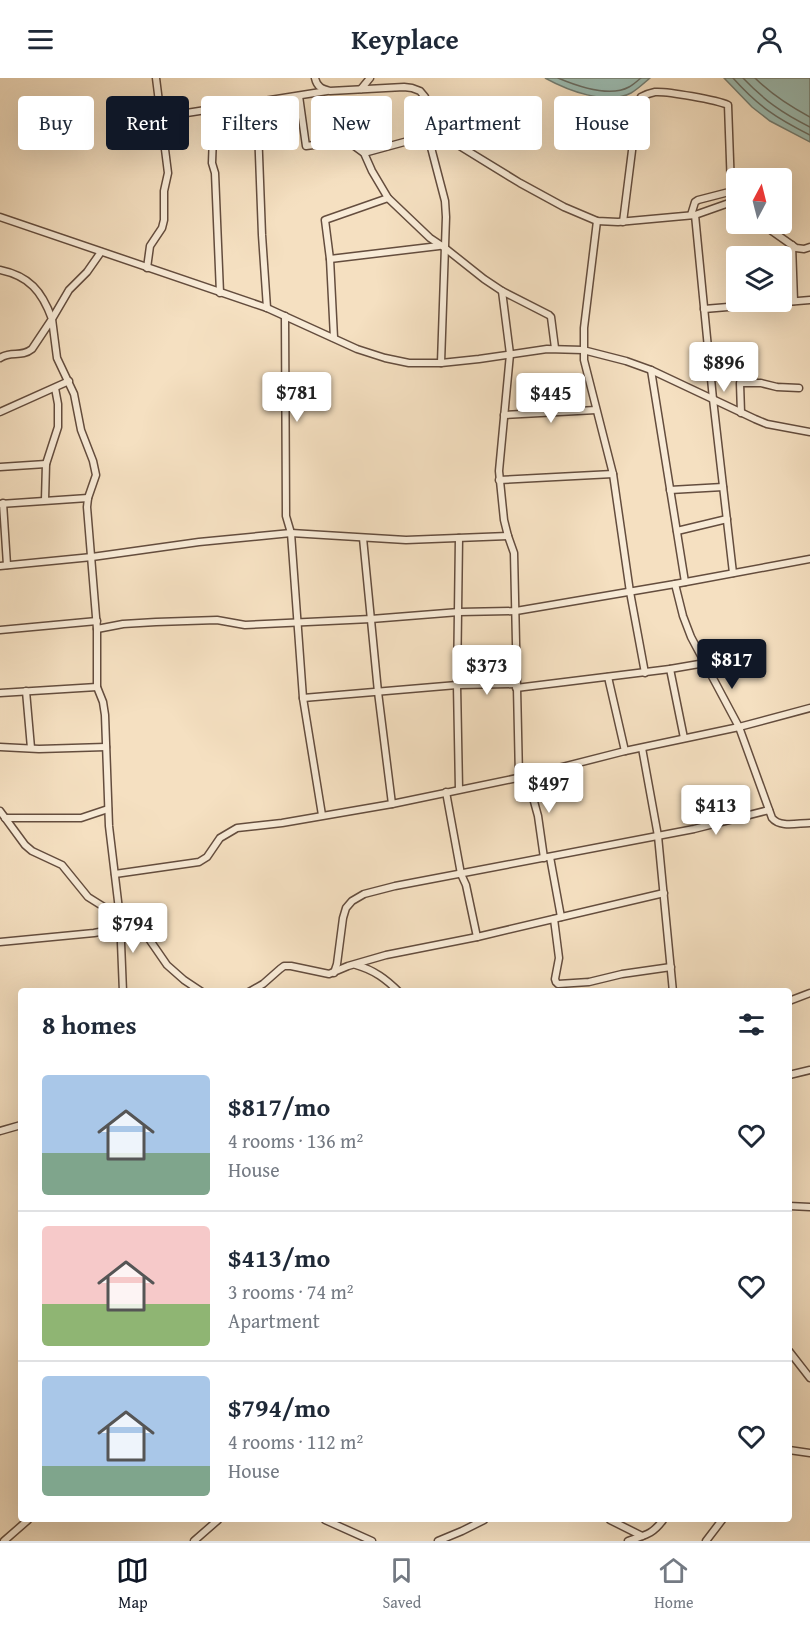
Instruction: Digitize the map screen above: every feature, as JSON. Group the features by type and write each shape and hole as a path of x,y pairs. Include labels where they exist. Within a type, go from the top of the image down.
{"street":[{"path":"156,78 158,96"},
{"path":"315,78 316,84 330,91"},
{"path":"361,89 370,78"},
{"path":"298,96 330,91 404,87 420,91 424,96"},
{"path":"622,222 638,103 641,97 654,92 664,92 728,105 731,188 729,192 695,202 693,215 733,573"},
{"path":"299,102 306,146 345,141 364,153 388,198 430,238 469,269 502,291 551,317 555,348"},
{"path":"364,153 404,142"},
{"path":"147,268 150,246 162,228 164,220 164,191 168,168 166,150"},
{"path":"213,150 220,292"},
{"path":"258,150 267,308"},
{"path":"432,150 447,217 443,247 441,363"},
{"path":"467,150 520,183 564,207 597,221 622,222 693,215 726,204"},
{"path":"334,338 330,259 325,220 388,198"},
{"path":"0,217 267,308 357,349 385,358 409,363 441,363 555,348 583,350 651,370 767,424 810,432"},
{"path":"597,221 583,350 584,360 613,474 630,592 645,673"},
{"path":"776,234 799,249 810,247"},
{"path":"792,245 794,301"},
{"path":"330,259 443,247"},
{"path":"0,357 10,353 28,352 32,349 69,290 87,272 101,252"},
{"path":"0,270 18,275 28,281 40,295 52,319 57,358 74,394 81,430 95,471 95,480 88,498 97,625 97,687 104,709 108,809 120,918 123,988"},
{"path":"502,291 510,354 499,480 508,536 514,553 519,777"},
{"path":"704,309 810,300"},
{"path":"285,316 287,524 291,533 303,698 322,815"},
{"path":"651,370 685,582"},
{"path":"0,412 69,381"},
{"path":"741,413 740,383 800,388"},
{"path":"45,501 46,464 58,427 55,388"},
{"path":"504,415 596,410"},
{"path":"0,467 46,464"},
{"path":"499,480 613,474"},
{"path":"670,490 723,488"},
{"path":"88,498 1,503 4,565 92,557 199,542 291,533 406,540 508,536"},
{"path":"677,531 727,519"},
{"path":"363,538 370,619 392,804"},
{"path":"459,538 457,685 459,789"},
{"path":"0,630 156,621 217,620 245,625 459,612 516,611 810,559"},
{"path":"675,584 687,626 739,727 775,822 781,824 810,823"},
{"path":"303,698 457,685 516,686 645,673 705,663"},
{"path":"670,669 684,738"},
{"path":"608,677 625,752"},
{"path":"0,693 97,687"},
{"path":"26,692 31,748"},
{"path":"116,874 199,862 207,857 220,838 237,828 392,804 527,776 739,727 810,708"},
{"path":"0,747 106,747"},
{"path":"642,748 658,836 673,988"},
{"path":"527,776 547,858 557,918 559,958 556,982 558,984 589,982 622,974 670,967"},
{"path":"446,792 461,874 466,885 477,937"},
{"path":"5,818 81,818 108,809"},
{"path":"334,974 346,908 352,901 364,894 394,885 694,829 769,810"},
{"path":"0,811 25,845 32,851 62,865 88,897 140,929 167,965 196,988"},
{"path":"256,988 284,966 334,974 348,966 386,955 477,937 664,893"},
{"path":"0,942 94,933 120,928"},
{"path":"356,965 377,973 395,988"},
{"path":"792,1000 810,993"},
{"path":"792,1074 810,1070"},
{"path":"0,1131 18,1126"},
{"path":"792,1206 810,1206"},
{"path":"792,1355 810,1378"},
{"path":"792,1450 810,1453"},
{"path":"4,1541 26,1522"},
{"path":"194,1541 216,1522"},
{"path":"329,1522 372,1541"},
{"path":"438,1541 480,1522"},
{"path":"614,1522 642,1536"},
{"path":"628,1541 654,1532 662,1522"},
{"path":"706,1541 720,1522"}],"water":[{"path":"545,78 650,78 639,88 624,96 593,96"},
{"path":"724,78 810,78 810,142 770,121 752,107"}]}
